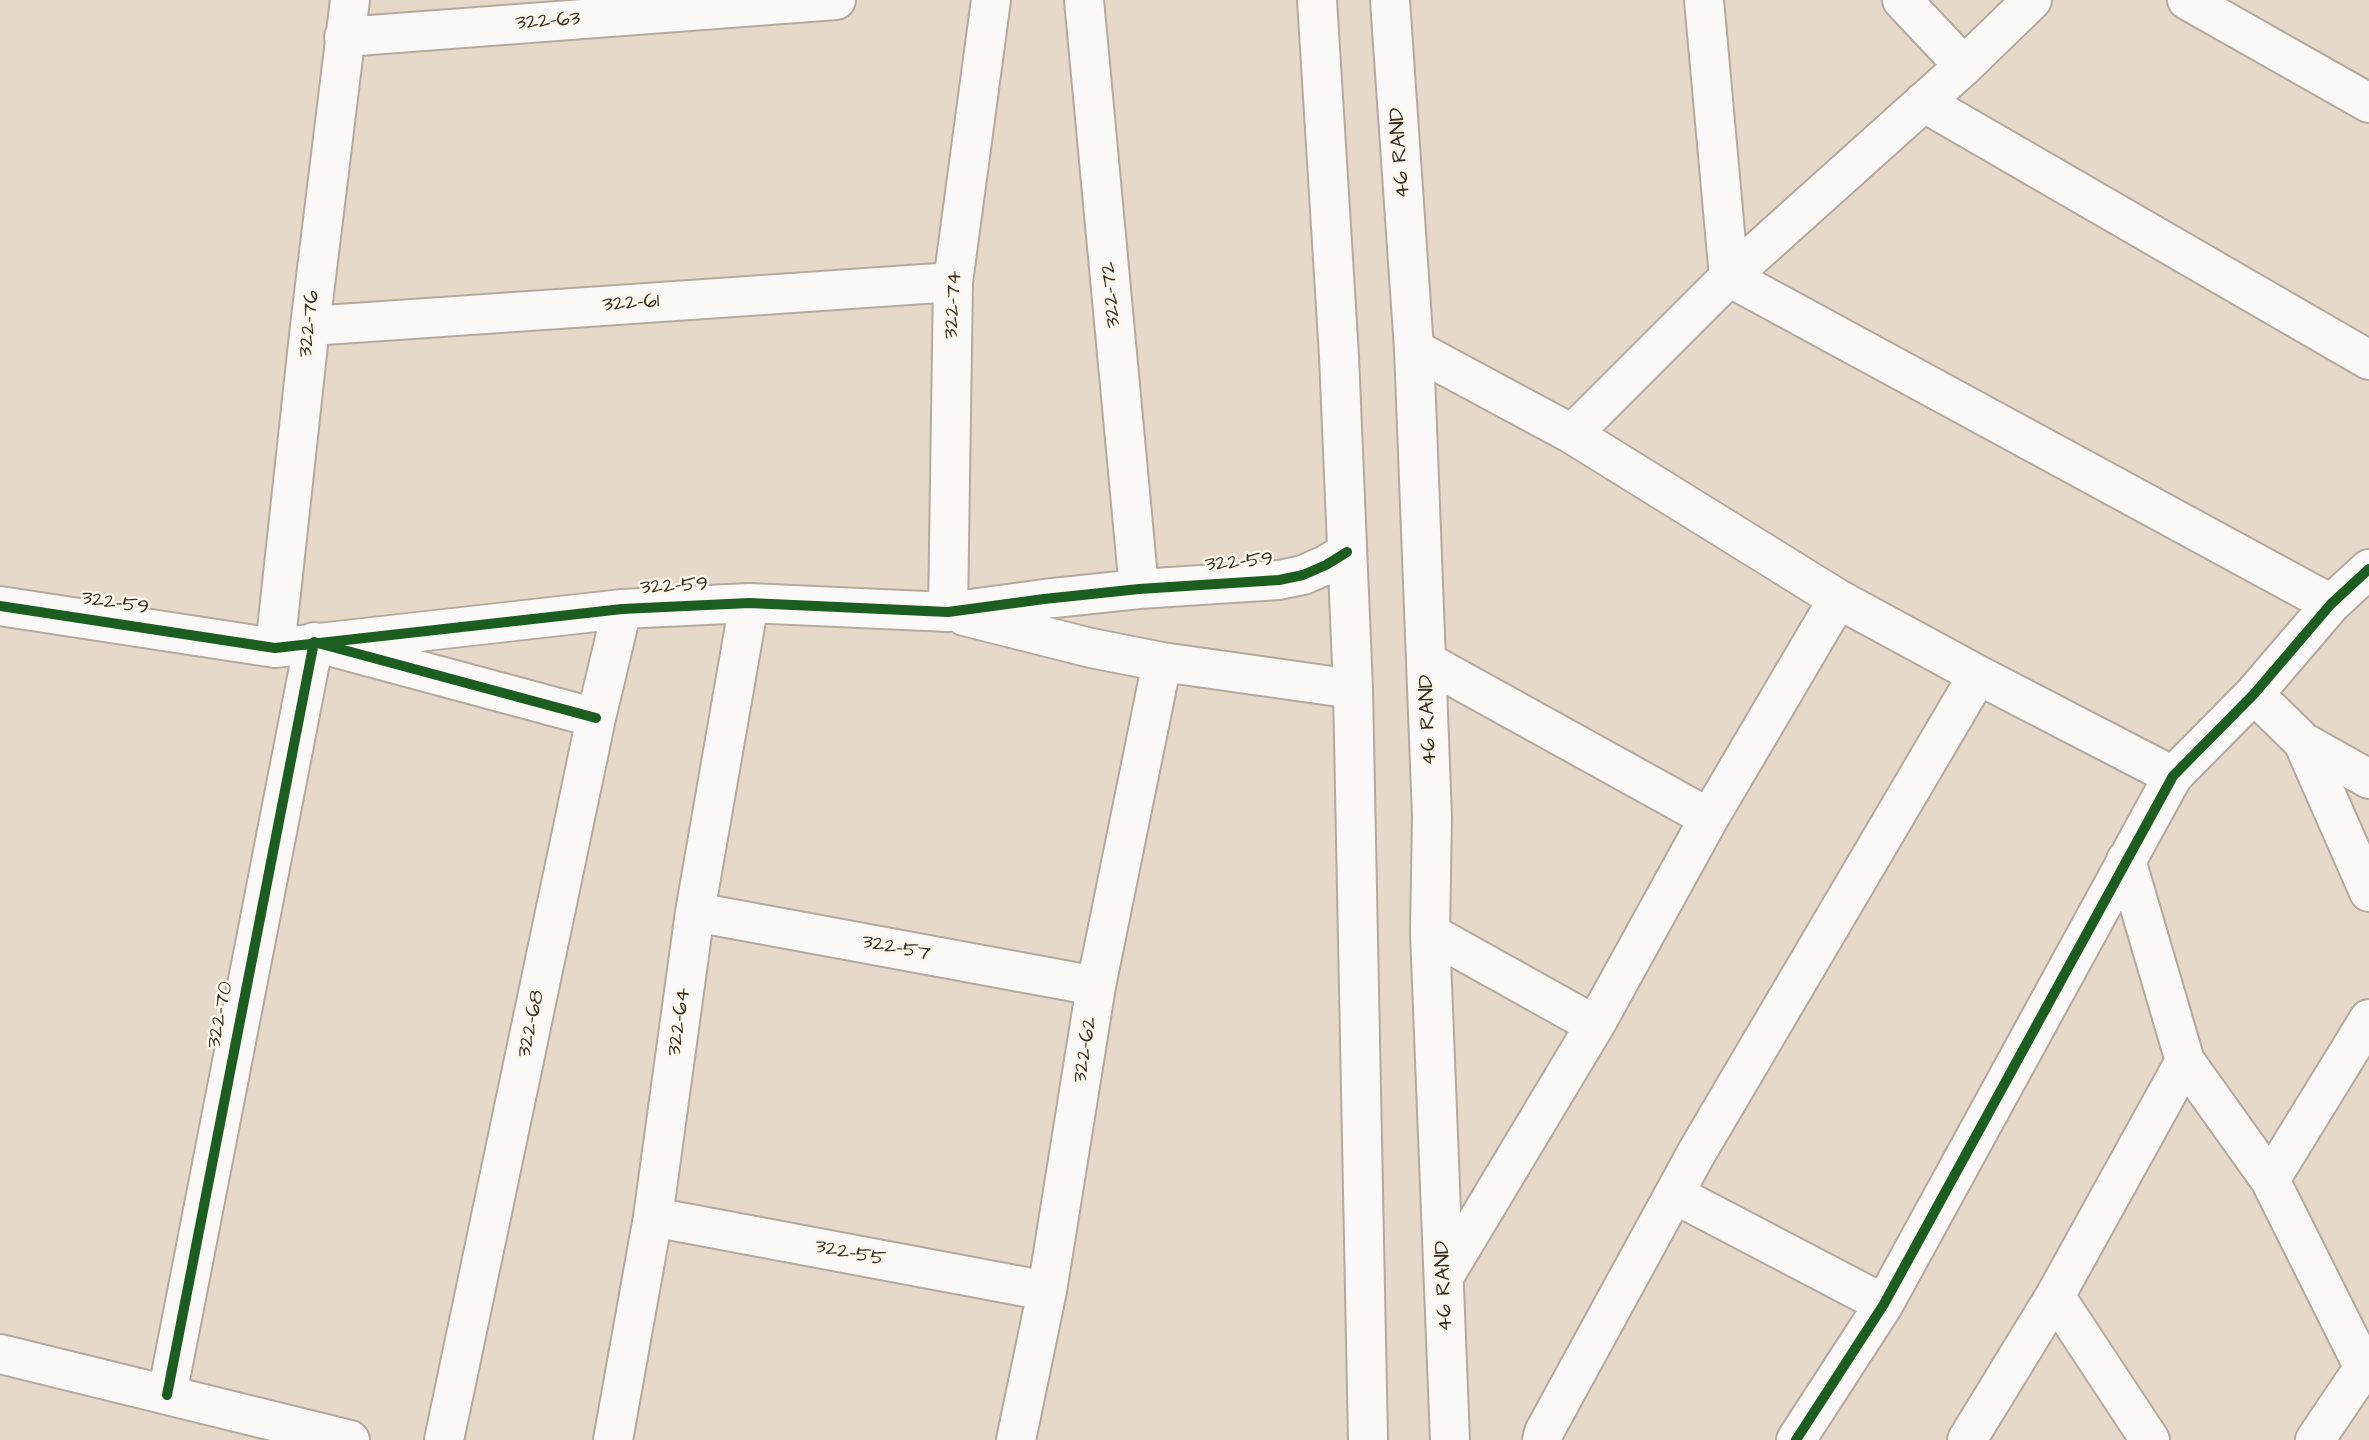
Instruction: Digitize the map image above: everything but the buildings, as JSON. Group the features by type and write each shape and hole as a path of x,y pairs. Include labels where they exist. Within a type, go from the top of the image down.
{"street":[{"name":"322-76","path":"275,648 310,326 350,0"},
{"name":"322-63","path":"344,37 836,0"},
{"name":"322-74","path":"948,612 953,282 991,0"},
{"name":"322-72","path":"1084,0 1139,589"},
{"path":"1317,0 1339,356 1353,689 1367,1440"},
{"name":"46 RAND","path":"1390,0 1414,349 1432,817 1430,933 1450,1440"},
{"path":"1704,0 1728,276"},
{"path":"1902,0 1964,66"},
{"path":"1572,434 1728,276 1964,66 2032,0"},
{"path":"2187,0 2369,103"},
{"path":"1923,102 2369,360"},
{"path":"1728,276 2331,604"},
{"name":"322-61","path":"310,326 953,282"},
{"path":"1414,349 1572,434 1838,599 2173,776"},
{"name":"322-59","path":"0,606 275,648 622,609 750,603 948,612 1044,598 1279,580 1303,575 1347,552"},
{"path":"1796,1440 1884,1304 2173,776 2254,694 2331,604 2369,569"},
{"path":"1445,1275 1595,1025 1709,818 1838,599"},
{"name":"322-64","path":"613,1440 653,1217 695,912 750,603"},
{"name":"322-68","path":"444,1440 596,718 622,609"},
{"path":"948,612 1091,648 1163,662 1353,689"},
{"path":"314,642 596,718"},
{"name":"322-70","path":"167,1395 314,642"},
{"name":"322-62","path":"1016,1440 1048,1291 1096,986 1163,662"},
{"path":"1427,662 1709,818"},
{"path":"1542,1440 1674,1194 1978,675"},
{"path":"2254,694 2303,742 2369,779"},
{"path":"2303,742 2369,892"},
{"path":"2126,860 2185,1061 2270,1180 2366,1363 2315,1440"},
{"name":"322-57","path":"695,912 1096,986"},
{"path":"1430,933 1595,1025"},
{"path":"2270,1180 2369,1018"},
{"path":"1967,1440 2055,1296 2185,1061"},
{"path":"1674,1194 1884,1304"},
{"name":"322-55","path":"653,1217 1048,1291"},
{"path":"2055,1296 2150,1440"},
{"path":"0,1354 350,1440"}],"cycle path":[{"path":"0,606 275,648 622,609 749,603 948,612 1139,589 1279,580 1303,575 1347,552"},
{"path":"1796,1440 1884,1304 2173,776 2254,694 2331,604 2369,569"},
{"path":"167,1395 314,642 596,718"}]}
